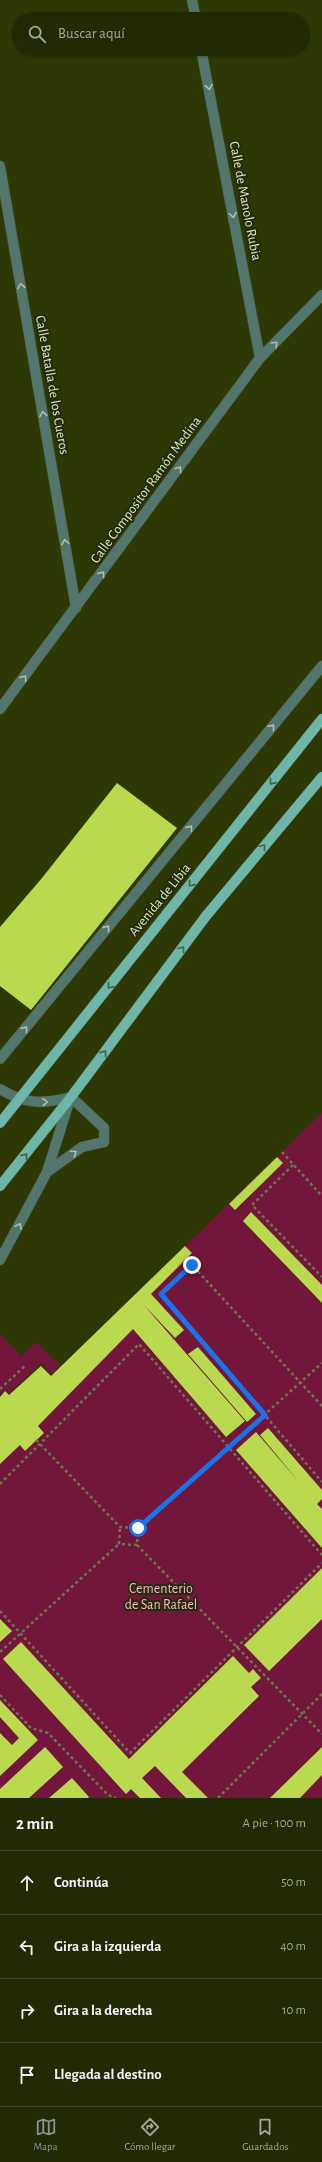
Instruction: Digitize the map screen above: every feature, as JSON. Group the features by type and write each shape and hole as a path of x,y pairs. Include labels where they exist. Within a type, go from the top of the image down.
{"main road":[{"name":"Avenida de Libia","path":"0,1123 322,719"},
{"path":"0,1186 71,1097 206,916 322,777"}],"street":[{"path":"192,0 195,12"},
{"name":"Calle de Manolo Rubia","path":"202,56 260,358"},
{"name":"Calle Batalla de los Cueros","path":"0,166 76,608"},
{"name":"Calle Compositor Ramón Medina","path":"0,709 260,358 322,295"},
{"path":"0,1059 322,666"},
{"path":"0,1089 19,1099 44,1103 71,1097"},
{"path":"0,1260 47,1172 71,1097"},
{"path":"47,1172 82,1148 104,1142 104,1128 71,1097"}],"path":[{"path":"282,1152 322,1196"},
{"path":"293,1165 252,1205 322,1277"},
{"path":"322,1406 192,1265 161,1294 322,1482"},
{"path":"0,1484 139,1344 322,1555"},
{"path":"36,1440 120,1527 138,1528 322,1363"},
{"path":"0,1388 25,1366"},
{"path":"0,1652 119,1544 120,1527"},
{"path":"137,1545 138,1528"},
{"path":"119,1544 137,1545 322,1734"},
{"path":"0,1611 130,1753 322,1563"},
{"path":"218,1798 322,1694"},
{"path":"0,1695 31,1728 48,1733 108,1795 116,1798"}],"green space":[{"name":"Cementerio de San Rafael","path":"322,1113 322,1798 0,1798 0,1397 5,1391 10,1395 41,1366 51,1376"},
{"path":"0,1334 21,1356 36,1342 60,1365 51,1374 41,1363 9,1394 5,1390 0,1395"}],"building":[{"path":"117,783 177,828 31,1010 0,986 0,927 42,878"},
{"path":"277,1157 283,1163 235,1210 229,1204"},
{"path":"251,1212 322,1285 322,1303 243,1221"},
{"path":"185,1246 192,1253 151,1294 184,1330 175,1338 143,1304 245,1421 226,1437 133,1329 38,1426 44,1433 25,1451 20,1445 0,1464 0,1397 5,1391 9,1395 41,1366 51,1376"},
{"path":"198,1347 256,1414 247,1422 188,1354"},
{"path":"268,1428 322,1490 322,1499 317,1504 322,1509 322,1548 236,1450 256,1432 299,1482 260,1435"},
{"path":"322,1568 322,1619 269,1671 244,1645"},
{"path":"0,1619 12,1631 0,1642"},
{"path":"21,1642 129,1759 233,1656 249,1673 253,1669 261,1678 251,1687 259,1696 182,1772 208,1798 186,1798 155,1766 142,1778 161,1798 140,1798 131,1789 126,1794 3,1659"},
{"path":"0,1700 38,1740 0,1776 0,1733 12,1745 19,1738 0,1717"},
{"path":"45,1747 63,1767 29,1798 0,1798 0,1789"},
{"path":"322,1747 322,1775 300,1798 270,1798"},
{"path":"72,1778 89,1797 88,1798 49,1798"}],"route":[{"path":"138,1528 265,1415 161,1294 192,1265"}]}
